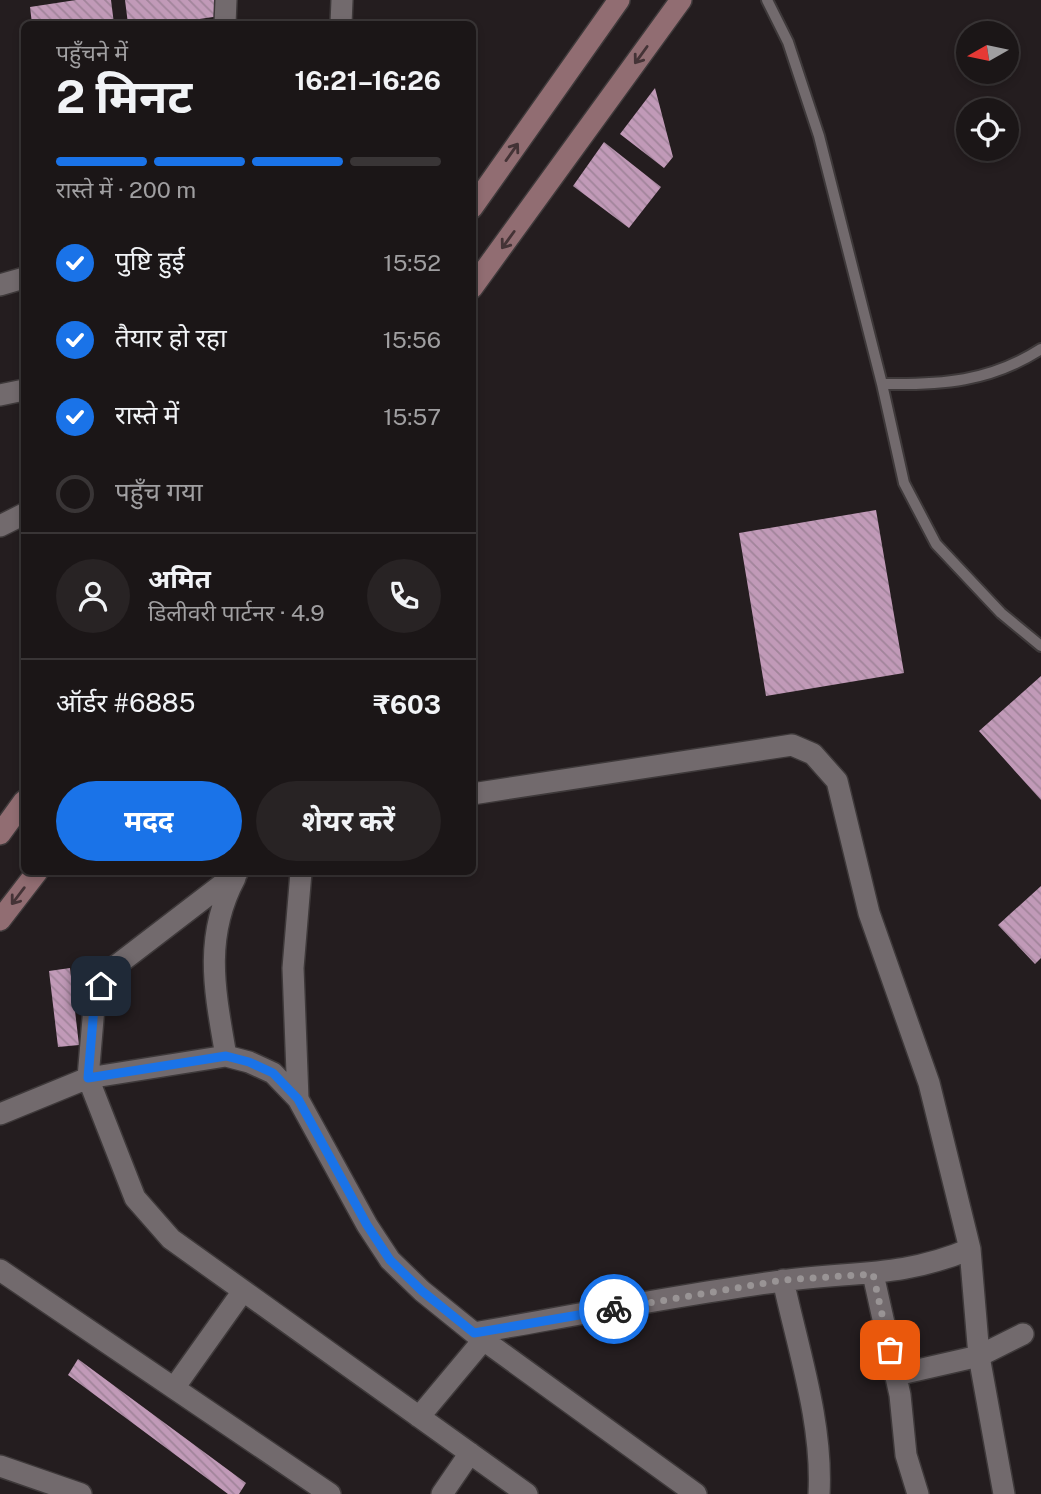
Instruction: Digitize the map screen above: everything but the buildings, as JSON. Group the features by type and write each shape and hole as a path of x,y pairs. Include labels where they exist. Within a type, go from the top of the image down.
{"street":[{"path":"225,21 226,0"},
{"path":"341,21 342,0"},
{"path":"476,202 619,0"},
{"path":"476,283 681,0"},
{"path":"0,285 21,279"},
{"path":"0,395 21,391"},
{"path":"0,526 21,516"},
{"path":"476,793 792,745 813,754 823,762 837,781 869,913 929,1083 970,1249 979,1356 1004,1494"},
{"path":"0,834 21,805"},
{"path":"0,920 35,875"},
{"path":"233,875 117,965 101,986 94,1007 88,1078 135,1198 171,1239 527,1494"},
{"path":"226,1056 213,964 224,898 236,875"},
{"path":"298,1099 293,968 300,875"},
{"path":"0,1114 88,1078 226,1056 249,1062 273,1073 298,1099 367,1225 390,1260 422,1291 480,1336 696,1494"},
{"path":"419,1417 480,1336 783,1280 873,1274 935,1264 970,1249"},
{"path":"0,1270 330,1494"},
{"path":"873,1274 896,1375 906,1455 918,1494"},
{"path":"783,1280 815,1427 820,1472 819,1494"},
{"path":"174,1388 243,1291"},
{"path":"896,1375 979,1356 1023,1334"},
{"path":"442,1494 470,1453"},
{"path":"0,1466 81,1494"}],"lane":[{"path":"767,0 788,42 819,136 882,384 904,483 936,544 1001,613 1040,644"},
{"path":"882,384 934,385 969,381 1002,372 1041,349"}],"way so far":[{"path":"614,1309 783,1280 873,1274 890,1350"}],"route":[{"path":"101,986 94,1007 90,1035 88,1078 226,1056 249,1062 273,1073 298,1099 367,1225 390,1260 422,1291 474,1333 614,1309"}]}
